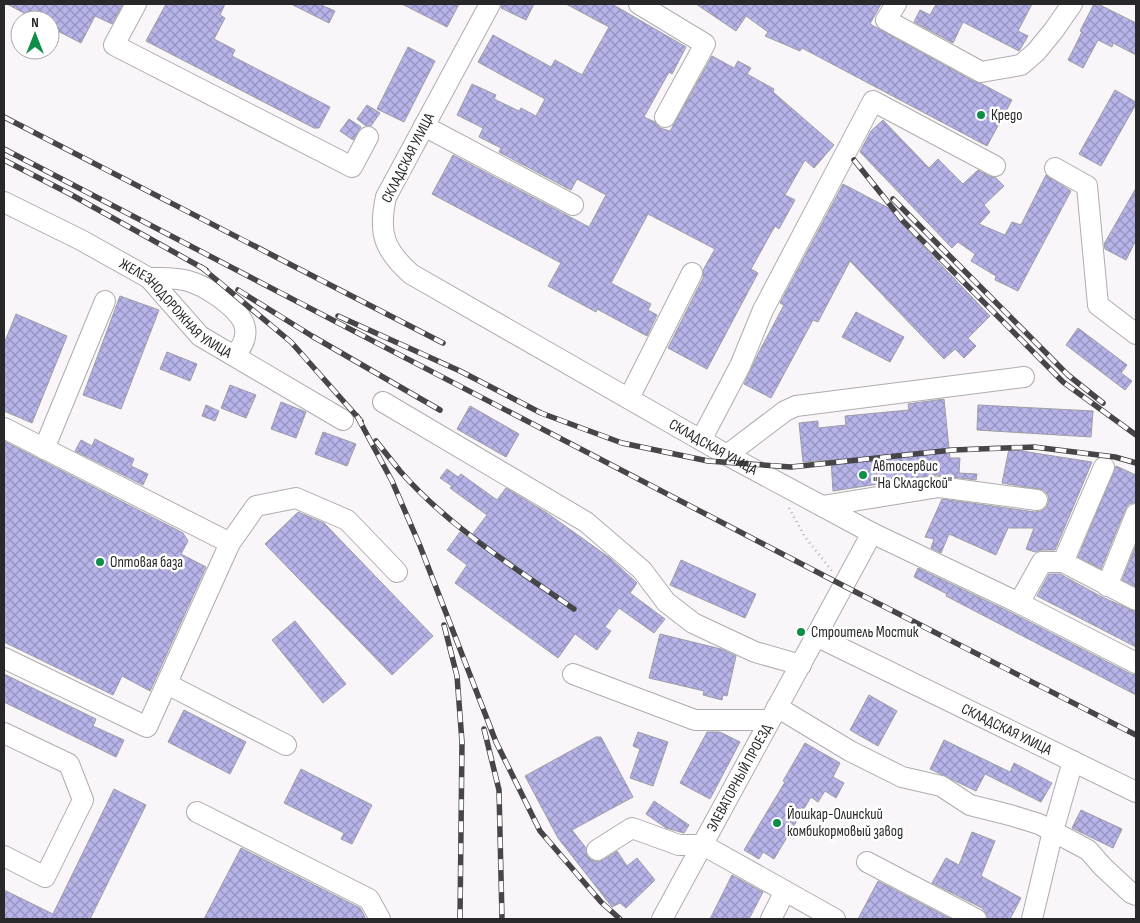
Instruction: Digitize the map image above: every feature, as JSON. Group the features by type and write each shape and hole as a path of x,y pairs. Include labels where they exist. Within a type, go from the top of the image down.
{"street":[{"path":"136,4 114,45 352,167 368,137"},
{"name":"СКЛАДСКАЯ УЛИЦА","path":"490,4 386,197 382,216 382,232 398,263 411,274 727,455 872,533 1018,602 1136,663"},
{"path":"638,4 705,44 665,117"},
{"path":"896,4 886,20 981,72 1021,65 1036,52 1072,4"},
{"path":"701,440 740,366 763,310 873,101 995,166"},
{"path":"424,126 573,206"},
{"path":"1055,168 1087,186 1098,305 1136,334"},
{"name":"ЖЕЛЕЗНОДОРОЖНАЯ УЛИЦА","path":"4,202 81,240 150,278 200,336 343,420"},
{"path":"629,398 692,273"},
{"path":"150,278 187,280 205,287 234,308 244,321 246,334 241,349 234,356"},
{"path":"44,449 104,300"},
{"path":"727,455 786,410 796,406 1024,377"},
{"path":"383,402 586,522 642,570 666,602 693,623 755,652 801,665"},
{"path":"4,428 230,543"},
{"path":"1063,562 1104,467"},
{"path":"822,506 939,487 1037,500"},
{"path":"4,658 147,727 230,543 256,506 296,498 348,520 397,572"},
{"path":"1107,586 1136,514"},
{"path":"816,636 872,533"},
{"path":"1018,602 1042,562 1063,562 1136,600"},
{"name":"СКЛАДСКАЯ УЛИЦА","path":"816,636 1136,792"},
{"name":"ЭЛЕВАТОРНЫЙ ПРОЕЗД","path":"662,919 816,636"},
{"path":"573,674 695,720 774,714 902,777 941,786 970,805 1039,824 1088,850 1103,867 1131,893 1136,895"},
{"path":"167,684 286,745"},
{"path":"4,733 69,764 83,800 45,876 4,856"},
{"path":"1032,919 1053,831 1073,761"},
{"path":"198,812 369,899 380,919"},
{"path":"597,850 632,828 680,845 703,845 834,919"},
{"path":"867,862 976,919"},
{"path":"771,919 785,891"}],"path":[{"path":"774,480 805,537 844,586"}],"building":[{"path":"7,4 123,4 112,24 95,16 81,43 60,32 60,10 18,10"},
{"path":"166,4 225,4 220,15 225,18 214,39 235,50 232,56 330,107 319,128 314,128 146,41"},
{"path":"291,4 319,4 335,11 329,23"},
{"path":"402,4 459,4 447,27"},
{"path":"502,4 534,4 526,20 501,8"},
{"path":"566,4 612,4 686,47 672,74 669,72 644,117 655,122 660,128 670,131 712,56 734,68 738,61 751,68 747,74 774,89 773,92 834,145 814,168 805,160 785,195 795,200 779,229 775,226 751,269 758,273 707,369 668,348 703,278 703,270 715,249 648,214 611,283 651,304 648,310 657,315 647,336 597,309 596,312 548,286 561,263 432,194 453,155 589,227 606,195 577,179 571,190 499,152 501,148 479,137 483,128 457,115 472,84 496,95 494,99 519,111 521,108 536,116 545,99 478,62 493,35 551,67 555,60 582,75 609,27"},
{"path":"696,4 881,4 870,24 975,82 1012,100 987,146 802,48 800,51 765,36 768,32 746,16 736,31"},
{"path":"936,4 1032,4 1018,31 1028,36 1019,51 963,22 953,43 914,22 920,10 930,15"},
{"path":"1094,4 1098,4 1136,23 1136,55 1113,43 1112,47 1098,40 1083,68 1068,60"},
{"path":"408,47 435,61 404,122 377,109"},
{"path":"1115,90 1136,102 1136,104 1101,166 1079,154"},
{"path":"367,105 380,113 371,126 366,126 357,119"},
{"path":"349,119 361,127 353,140 340,131"},
{"path":"883,120 929,168 938,159 963,184 978,170 996,178 1004,186 984,205 990,212 979,224 1005,235 1012,222 1021,225 1046,175 1071,191 1018,291 995,280 996,276 971,261 975,254 958,242 952,248 860,152 871,131"},
{"path":"843,184 900,214 897,219 990,316 968,338 976,346 964,358 955,349 944,359 850,261 818,322 813,320 771,398 744,384 784,305 780,303"},
{"path":"1136,188 1136,240 1126,260 1105,249 1104,244"},
{"path":"120,296 159,310 121,409 83,395"},
{"path":"856,312 904,337 890,362 842,337"},
{"path":"16,314 67,336 32,423 4,411 4,344"},
{"path":"1078,328 1127,365 1121,373 1132,381 1125,390 1066,345"},
{"path":"167,352 197,364 190,381 160,369"},
{"path":"230,385 256,395 246,418 221,408"},
{"path":"944,399 950,458 960,458 959,473 977,474 976,480 937,475 833,491 831,460 803,462 799,423 818,421 818,428 846,425 845,416 909,410 908,404"},
{"path":"281,402 306,412 296,438 271,429"},
{"path":"206,405 219,411 215,421 202,416"},
{"path":"978,405 1093,411 1091,437 977,430"},
{"path":"470,406 519,434 506,457 457,429"},
{"path":"323,432 356,444 347,466 315,454"},
{"path":"95,439 134,459 131,466 148,474 143,485 75,451 81,440 92,446"},
{"name":"Оптовая база","path":"4,441 183,533 188,541 181,554 206,567 150,691 122,676 113,695 4,642"},
{"path":"1009,449 1092,462 1055,550 1035,552 1026,549 1034,528 1008,528 996,555 949,534 941,553 931,548 934,539 925,537 942,499 1035,512 1046,508 1049,501 1048,495 1044,490 1002,483"},
{"path":"1116,466 1136,475 1136,502 1129,504 1125,510 1101,569 1078,557"},
{"path":"447,469 458,477 461,474 497,500 506,488 547,513 610,558 637,583 630,593 665,619 654,633 619,608 605,627 611,631 597,650 575,634 558,658 455,583 467,565 447,550 460,532 469,539 487,515 450,488 452,486 440,478"},
{"path":"298,512 324,523 433,636 392,675 265,544"},
{"path":"1136,545 1136,587 1122,580"},
{"path":"681,560 756,594 745,618 670,585"},
{"path":"918,568 1136,675 1136,695 946,596 947,594 914,577"},
{"path":"1049,574 1060,574 1102,597 1136,612 1136,647 1037,596"},
{"path":"295,621 346,684 323,703 272,640"},
{"path":"660,634 721,649 736,656 727,696 723,695 722,700 703,695 704,691 649,678"},
{"path":"4,674 96,719 93,726 124,740 116,757 4,702"},
{"path":"869,695 897,711 878,746 850,730"},
{"path":"184,710 246,742 230,774 168,742"},
{"path":"638,732 668,742 653,786 630,778 640,749 633,746"},
{"path":"707,732 720,732 740,742 710,799 680,783"},
{"path":"596,737 601,737 633,797 572,830 586,848 587,856 591,860 597,862 603,860 617,851 627,866 637,858 655,880 626,908 620,903 612,907 558,838 525,776"},
{"path":"944,740 1010,772 1014,763 1052,783 1041,802 985,774 976,791 930,769"},
{"path":"805,743 840,763 833,777 844,783 836,798 825,791 818,802 811,797 774,859 763,852 759,859 744,850 785,782 783,781"},
{"path":"301,769 372,805 352,844 341,839 344,833 284,803"},
{"path":"114,789 146,805 90,919 4,919 4,890 53,914"},
{"path":"654,801 689,825 684,833 666,828 646,814"},
{"path":"1081,810 1122,829 1113,848 1072,828"},
{"path":"972,832 995,841 981,876 1021,898 1010,919 988,919 982,908 932,883 946,858 959,865"},
{"path":"241,848 360,908 365,917 364,919 204,919"},
{"path":"732,875 763,892 749,919 710,919"},
{"path":"878,881 951,919 858,919"}],"railway":[{"path":"4,117 443,343"},
{"path":"4,149 844,586 1136,735"},
{"path":"4,160 70,194 206,270"},
{"path":"854,160 903,221 1063,382 1136,435"},
{"path":"893,199 1068,375 1103,403"},
{"path":"201,267 291,342 361,421"},
{"path":"238,290 312,336 440,410"},
{"path":"338,316 460,371 541,413 622,443 708,461 791,467 953,450 1034,447 1115,457 1136,463"},
{"path":"357,416 392,481 420,546 496,742 540,831 601,902 620,919"},
{"path":"376,441 400,471 439,510 505,562 574,609"},
{"path":"444,625 457,676 462,742 460,919"},
{"path":"484,729 499,790 502,919"}],"place":[{"name":"Кредо","path":"981,115"},
{"name":"Автосервис \"На Складской\"","path":"863,475"},
{"name":"Оптовая база","path":"100,562"},
{"name":"Строитель Мостик","path":"801,632"},
{"name":"Йошкар-Олинский комбикормовый завод","path":"777,823"}]}
